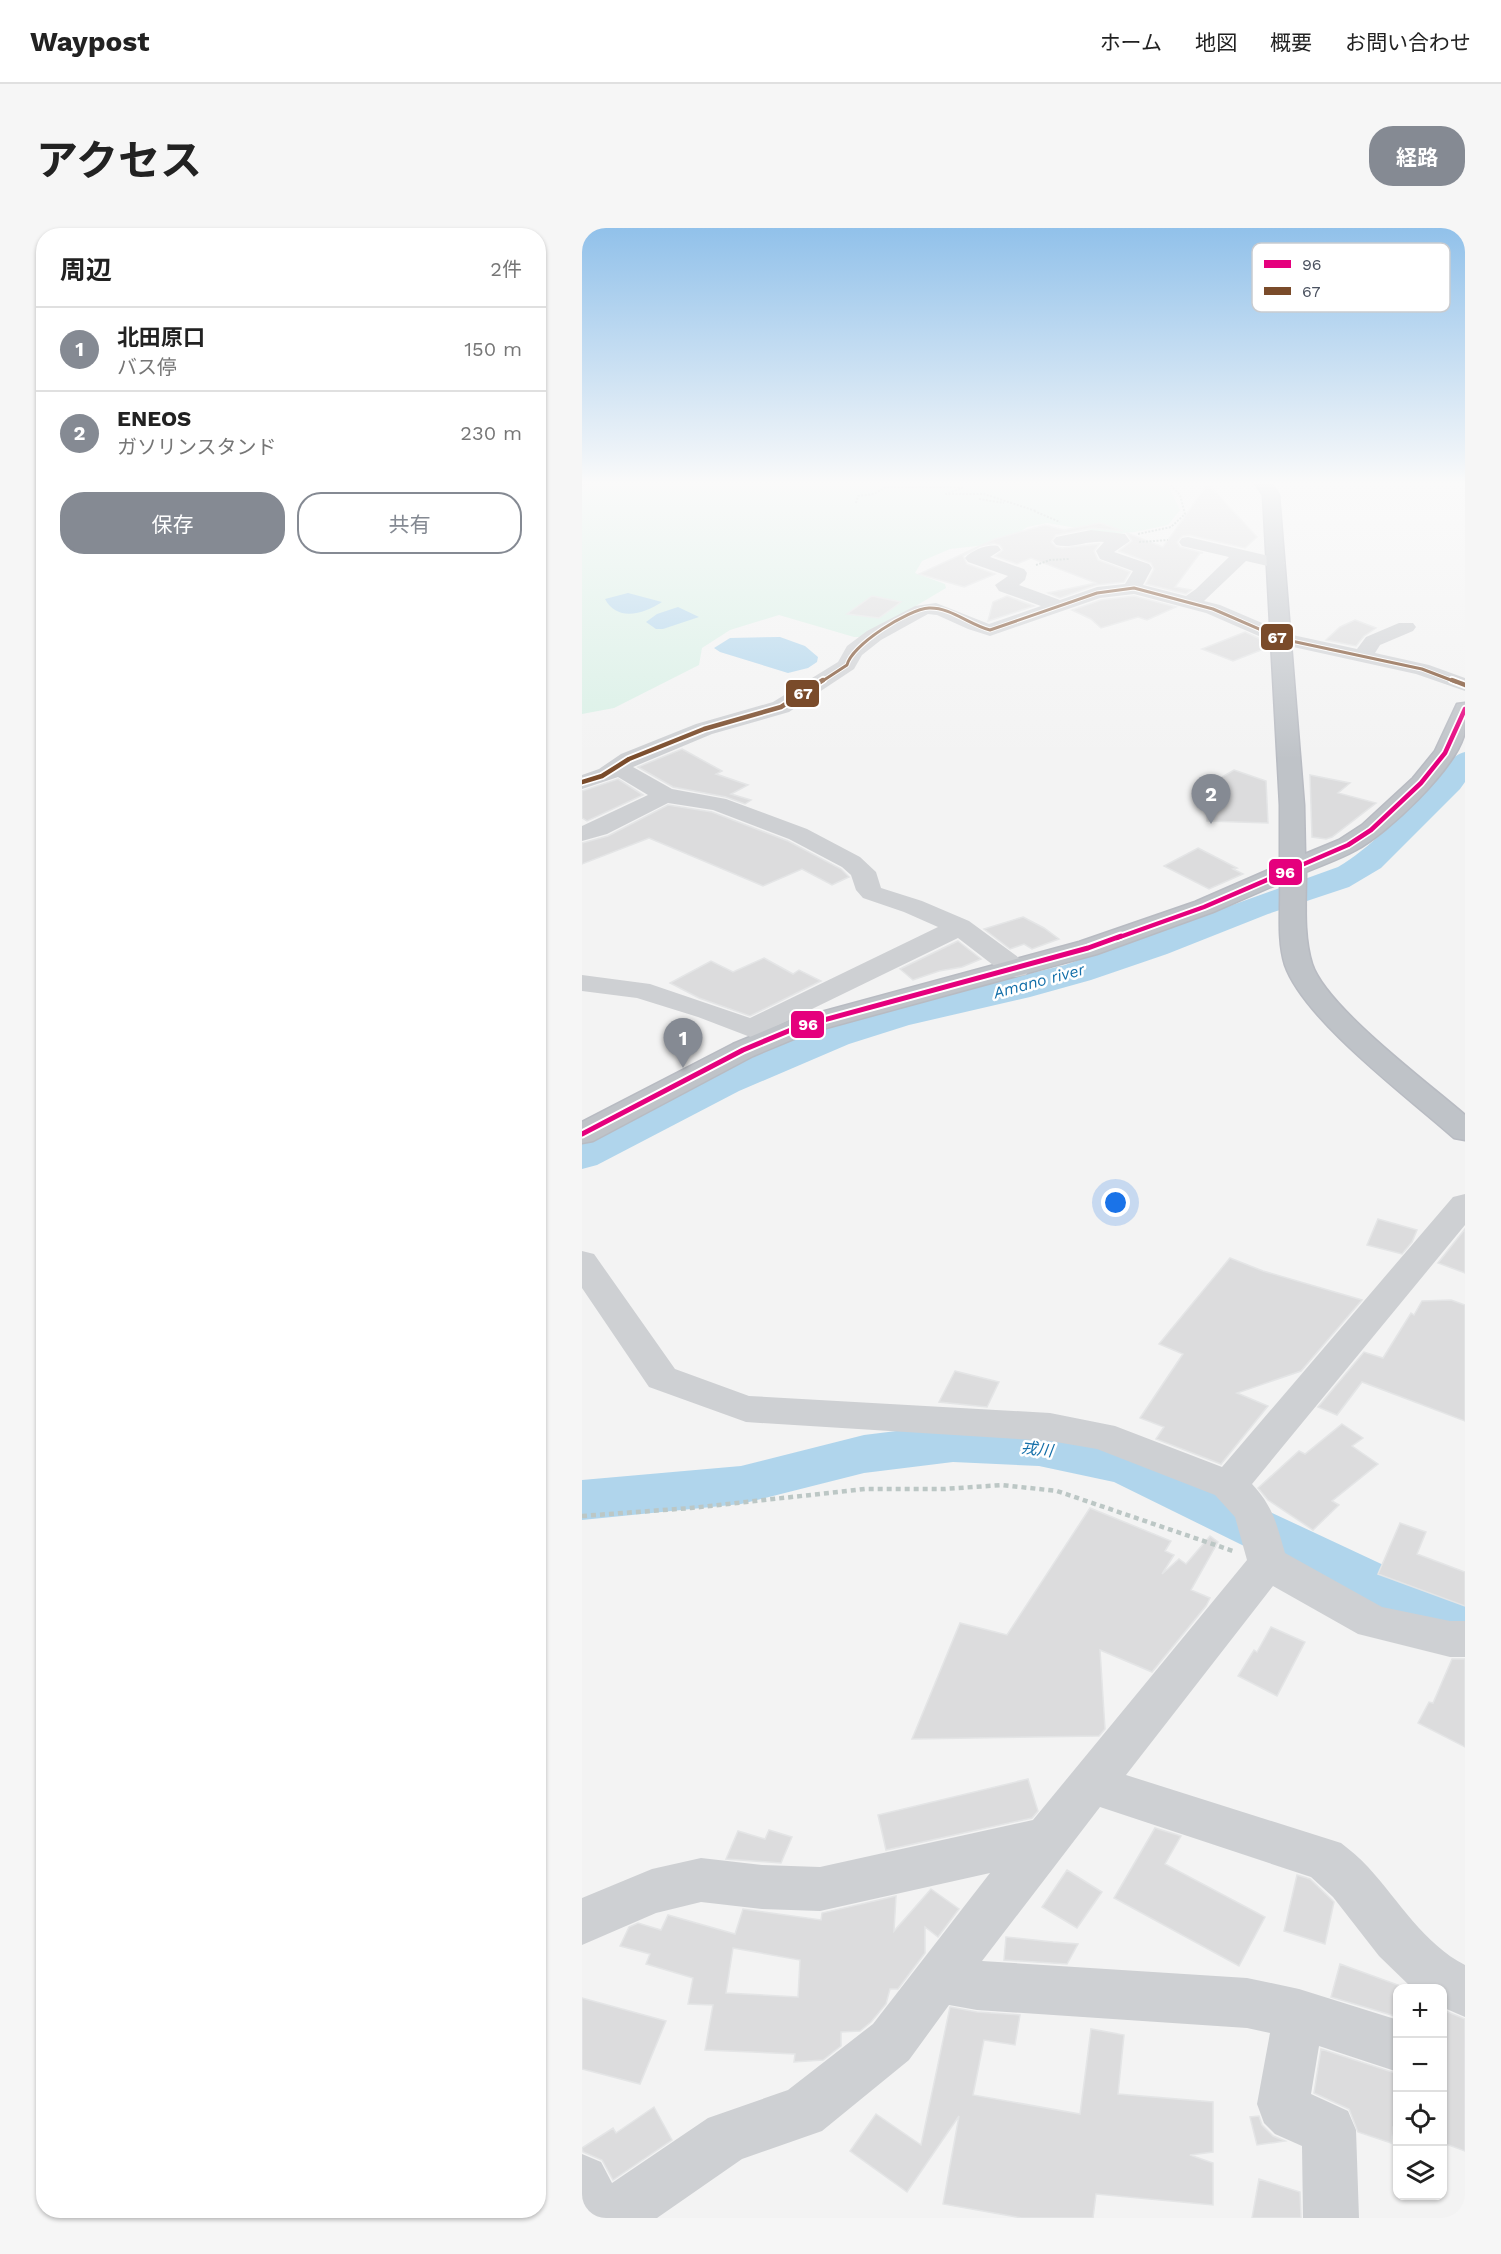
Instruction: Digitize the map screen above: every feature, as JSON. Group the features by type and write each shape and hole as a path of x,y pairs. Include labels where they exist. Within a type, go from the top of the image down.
{"highway":[{"path":"1277,574 1294,887 1294,942 1299,966 1315,993 1346,1028 1465,1131"},
{"path":"582,1134 762,1033 1016,969 1160,924 1294,887 1371,830 1427,776 1445,753 1463,718"}],"street":[{"path":"1018,574 1016,580 1004,585 1057,605"},
{"path":"1134,588 1134,581 1140,574"},
{"path":"1188,602 1203,593 1223,574"},
{"path":"582,782 620,768 629,759 704,729 781,707 847,664 850,655 867,639 917,610 937,609 990,630 1097,593 1134,588 1229,615 1282,639 1363,654 1422,669 1465,685"},
{"path":"1363,654 1373,641 1406,627"},
{"path":"620,768 665,795 718,804 782,826 851,862 863,872 869,890 873,893 937,914 960,927 1016,969"},
{"path":"582,834 598,829 665,795"},
{"path":"582,982 640,990 708,1011 762,1033 857,975 960,927"},
{"path":"1241,1498 1465,1204"},
{"path":"582,1262 662,1378 746,1409 1050,1427 1102,1436 1241,1498 1267,1562 1373,1622 1450,1639 1465,1639"},
{"path":"609,2218 726,2137 802,2112 891,2042 1267,1562"},
{"path":"1092,1784 1293,1851 1324,1858 1350,1881 1396,1939 1433,1975 1465,1992"},
{"path":"582,1922 652,1892 701,1880 762,1887 820,1889 1049,1838"},
{"path":"939,1978 977,1985 1247,2003 1299,2014 1393,2044"},
{"path":"1299,2014 1283,2104 1294,2115 1329,2130 1331,2218"},
{"path":"582,2181 601,2218"}],"path":[{"path":"582,1516 691,1508 769,1497 865,1490 944,1489 1002,1485 1057,1491 1267,1562"}],"green space":[{"path":"582,574 917,574 945,584 946,588 862,637 854,637 779,615 730,630 702,648 699,665 614,708 582,714"}],"water":[{"path":"628,593 662,602 647,610 631,614 616,611 605,599"},
{"path":"678,607 699,617 663,629 656,629 646,622 657,614"},
{"path":"780,637 805,646 818,657 817,662 808,668 788,673 720,652 714,648 730,638"}],"building":[{"path":"919,574 995,574 995,574 964,587"},
{"path":"1072,574 1129,574 1124,582 1096,585 1060,598 1048,593 1096,583"},
{"path":"1151,574 1185,574 1175,587 1191,590 1186,594 1146,584"},
{"path":"872,596 901,602 879,618 847,614"},
{"path":"1007,596 1034,606 988,621 993,602"},
{"path":"1134,596 1176,607 1147,620 1138,617 1101,628 1091,619 1072,610 1101,600"},
{"path":"1355,620 1376,628 1364,636 1356,646 1326,640 1340,627"},
{"path":"1245,632 1269,643 1269,647 1233,661 1202,649"},
{"path":"682,749 722,771 716,774 748,785 731,794 751,800 745,804 726,797 673,787 638,767"},
{"path":"1234,770 1266,781 1268,823 1207,821 1208,785"},
{"path":"1310,775 1350,783 1338,793 1376,803 1332,837 1326,839 1312,837"},
{"path":"618,779 643,795 587,821 582,818 582,791"},
{"path":"668,805 712,812 788,841 841,869 849,877 832,885 802,869 763,886 649,838 582,864 582,843 608,836"},
{"path":"1198,848 1237,868 1233,869 1243,874 1209,889 1164,866"},
{"path":"1023,917 1059,939 1032,949 1024,944 1010,949 984,929"},
{"path":"958,941 981,959 962,967 939,971 913,980 900,969"},
{"path":"764,958 793,974 799,970 821,981 750,1016 699,998 670,983 711,961 733,972"},
{"path":"1378,1219 1417,1230 1412,1242 1402,1254 1367,1245"},
{"path":"1465,1229 1465,1273 1438,1263"},
{"path":"1230,1258 1263,1271 1362,1300 1301,1371 1237,1393 1268,1406 1221,1464 1156,1439 1164,1427 1140,1418 1183,1354 1159,1344"},
{"path":"1451,1300 1465,1305 1465,1421 1362,1382 1337,1415 1318,1407 1364,1352 1383,1358 1411,1313 1414,1315 1422,1301"},
{"path":"955,1371 999,1382 987,1407 939,1402"},
{"path":"1342,1424 1363,1438 1352,1446 1378,1464 1332,1501 1339,1505 1313,1530 1268,1500 1258,1488 1299,1451 1305,1454"},
{"path":"1090,1508 1171,1541 1165,1551 1174,1555 1162,1574 1179,1559 1186,1564 1210,1536 1218,1542 1191,1590 1210,1598 1206,1606 1152,1672 1100,1650 1105,1729 1099,1736 912,1739 960,1623 1007,1635"},
{"path":"1400,1523 1426,1532 1417,1554 1465,1572 1465,1606 1378,1574"},
{"path":"1271,1627 1305,1642 1277,1696 1238,1676 1254,1650 1257,1652"},
{"path":"1452,1659 1465,1659 1465,1747 1418,1723 1429,1702 1433,1703"},
{"path":"1028,1779 1038,1811 1032,1818 886,1850 878,1815"},
{"path":"1155,1828 1181,1836 1165,1864 1265,1917 1239,1966 1114,1898"},
{"path":"769,1830 792,1837 781,1863 726,1859 738,1831 765,1839"},
{"path":"1067,1870 1102,1892 1077,1928 1042,1907"},
{"path":"1297,1875 1310,1879 1334,1902 1325,1944 1284,1931"},
{"path":"931,1889 959,1909 938,1937 925,1927 925,1953 898,1989 890,1989 886,2004 871,2022 860,2031 841,2032 841,2046 823,2060 794,2062 795,2054 705,2050 713,2005 688,2004 693,1978 646,1964 650,1954 620,1946 629,1927 638,1923 661,1930 668,1915 735,1934 743,1909 821,1920 822,1913 896,1896 894,1931","holes":["733,1948 800,1960 798,1997 726,1993"]},
{"path":"1006,1937 1078,1944 1067,1964 1004,1960"},
{"path":"1340,1964 1395,1984 1393,1984 1393,2016 1331,1997"},
{"path":"582,1998 666,2021 640,2084 582,2069"},
{"path":"950,2007 977,2012 1020,2015 1015,2045 984,2040 973,2095 1080,2114 1091,2029 1124,2035 1118,2094 1213,2102 1213,2152 1190,2155 1213,2163 1213,2205 1096,2194 1093,2218 1022,2218 943,2204 959,2116 907,2192 850,2151 876,2114 921,2145"},
{"path":"1447,2012 1465,2019 1465,2151 1447,2144"},
{"path":"1321,2049 1393,2072 1391,2143 1358,2132 1349,2109 1314,2093"},
{"path":"654,2107 672,2140 613,2180 602,2160 583,2152 582,2148 613,2128 616,2133"},
{"path":"1259,2116 1262,2125 1273,2136 1285,2141 1257,2145 1250,2117"},
{"path":"1259,2179 1300,2192 1301,2218 1252,2218"}],"waterway":[{"name":"Amano river","path":"582,1156 725,1082 836,1036 896,1017 1030,986 1104,964 1256,907 1337,880 1374,858 1440,793 1465,761"},
{"name":"戎川","path":"582,1500 741,1485 864,1454 953,1443 1039,1447 1126,1466 1391,1593 1435,1607 1465,1612"}],"transit line":[{"name":"67","path":"582,782 602,776 629,759 704,729 781,707 847,665 849,657 863,643 900,620 928,608 944,611 990,630 1097,593 1134,588 1213,609 1282,639 1422,669 1465,685"},
{"name":"96","path":"582,1134 743,1050 798,1027 1088,948 1204,907 1348,845 1371,830 1421,783 1445,753 1465,709"}],"place":[{"name":"ENEOS","path":"1211,824"},
{"name":"北田原口","path":"683,1068"}]}
